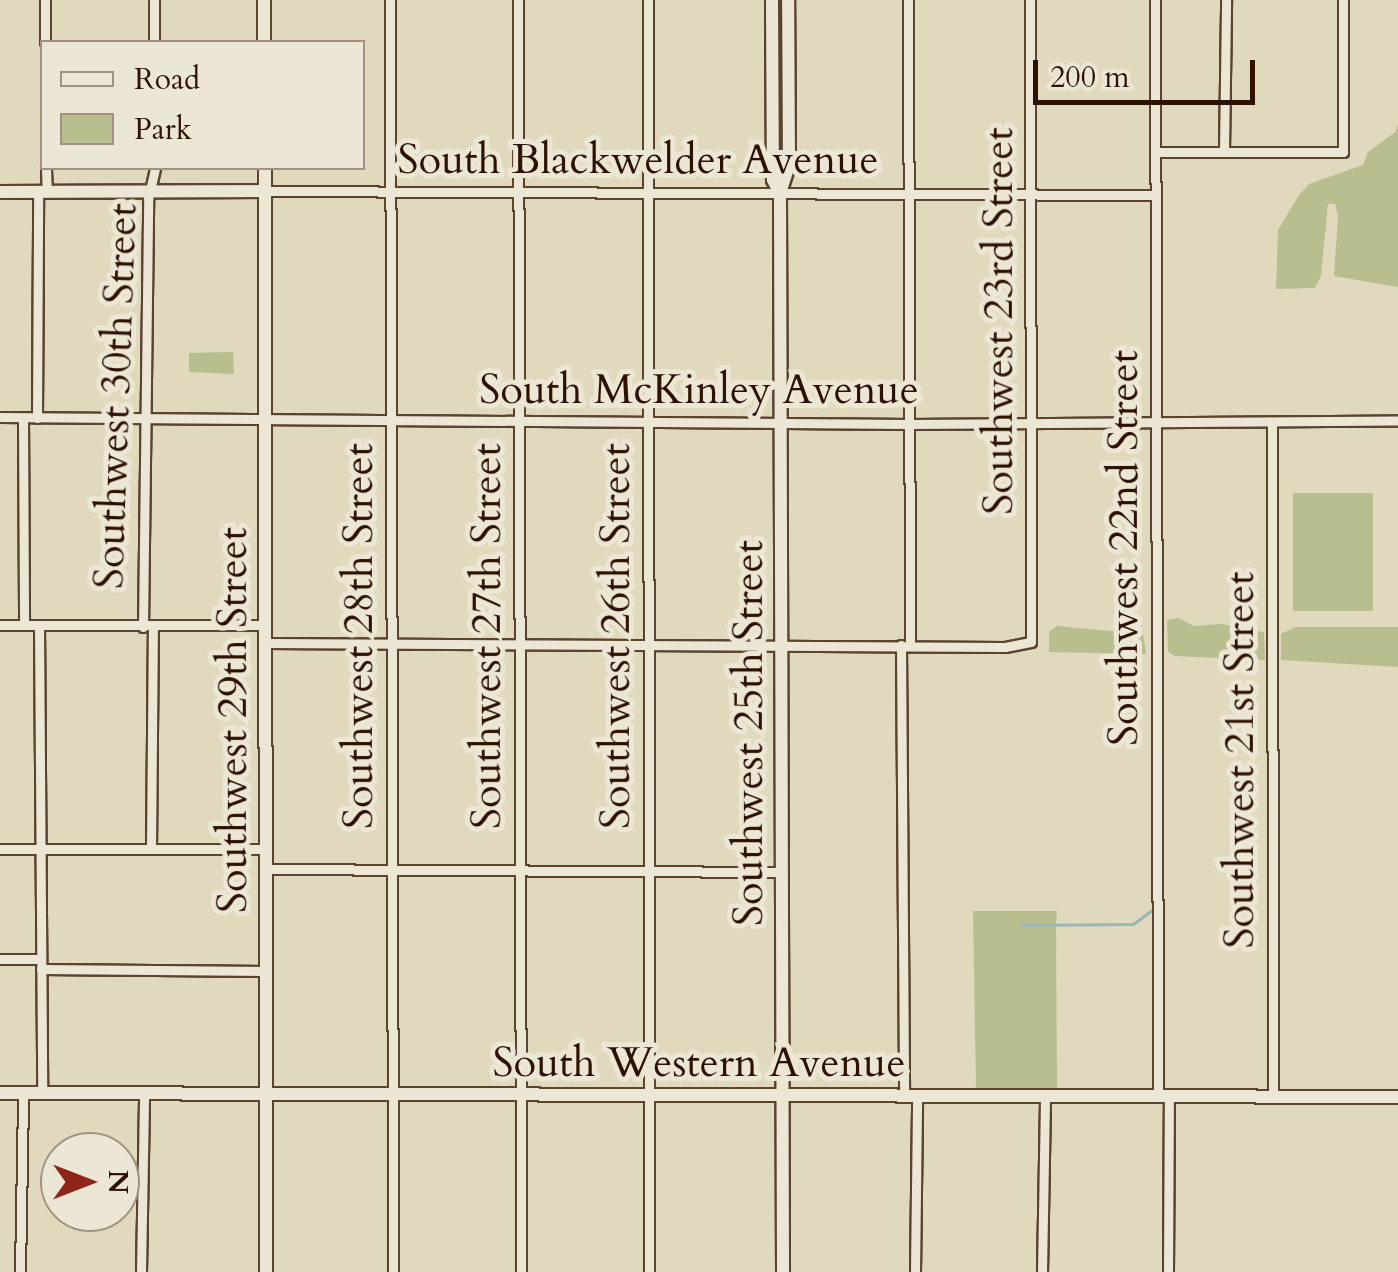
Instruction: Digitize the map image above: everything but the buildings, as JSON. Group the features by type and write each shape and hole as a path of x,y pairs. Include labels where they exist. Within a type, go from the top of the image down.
{"main road":[{"path":"264,0 264,40"},
{"name":"Southwest 25th Street","path":"772,0 773,180 780,194"},
{"name":"Southwest 25th Street","path":"784,1272 780,194 789,166 788,0"},
{"name":"Southwest 29th Street","path":"264,170 266,1272"},
{"name":"South Blackwelder Avenue","path":"0,192 265,191"},
{"name":"South Western Avenue","path":"0,1092 1398,1097"}],"street":[{"path":"45,0 45,40"},
{"path":"154,0 154,40"},
{"name":"Southwest 28th Street","path":"390,0 393,1272"},
{"name":"Southwest 27th Street","path":"518,0 521,1272"},
{"name":"Southwest 26th Street","path":"648,0 649,1272"},
{"path":"908,0 910,424 905,644 915,1272"},
{"name":"Southwest 23rd Street","path":"905,644 1005,647 1031,642 1030,0"},
{"name":"Southwest 22nd Street","path":"1154,0 1163,1096 1168,1272"},
{"path":"1224,150 1226,0"},
{"path":"1156,152 1344,152 1343,0"},
{"path":"37,418 46,170"},
{"name":"Southwest 30th Street","path":"152,849 143,418 148,411 151,192 155,170"},
{"name":"South Blackwelder Avenue","path":"265,191 1156,195"},
{"name":"South McKinley Avenue","path":"0,418 910,424 1398,422"},
{"path":"23,418 24,625"},
{"name":"Southwest 21st Street","path":"1272,423 1274,1097"},
{"path":"0,625 266,625"},
{"path":"39,625 42,1093"},
{"path":"266,643 905,644"},
{"path":"0,848 266,849"},
{"path":"266,870 782,872"},
{"path":"0,958 41,964 267,971"},
{"path":"20,1272 23,1093"},
{"path":"141,1272 144,1094"},
{"path":"1042,1272 1045,1096"}],"green space":[{"path":"1398,124 1398,287 1334,276 1338,216 1335,204 1328,204 1321,276 1315,288 1276,289 1278,230 1299,195 1309,184 1363,165 1368,152 1395,132"},
{"path":"233,352 234,374 189,372 189,353"},
{"path":"1293,493 1373,493 1373,611 1293,611"},
{"path":"1178,618 1194,626 1221,624 1264,632 1265,660 1175,656 1168,652 1167,620"},
{"path":"1057,626 1143,634 1146,654 1049,652 1049,632"},
{"path":"1295,627 1398,627 1398,667 1281,660 1281,634"},
{"path":"973,911 1057,911 1056,924 1051,924 1056,925 1057,1088 976,1088"}],"waterway":[{"path":"1022,925 1133,924 1152,910"}]}
